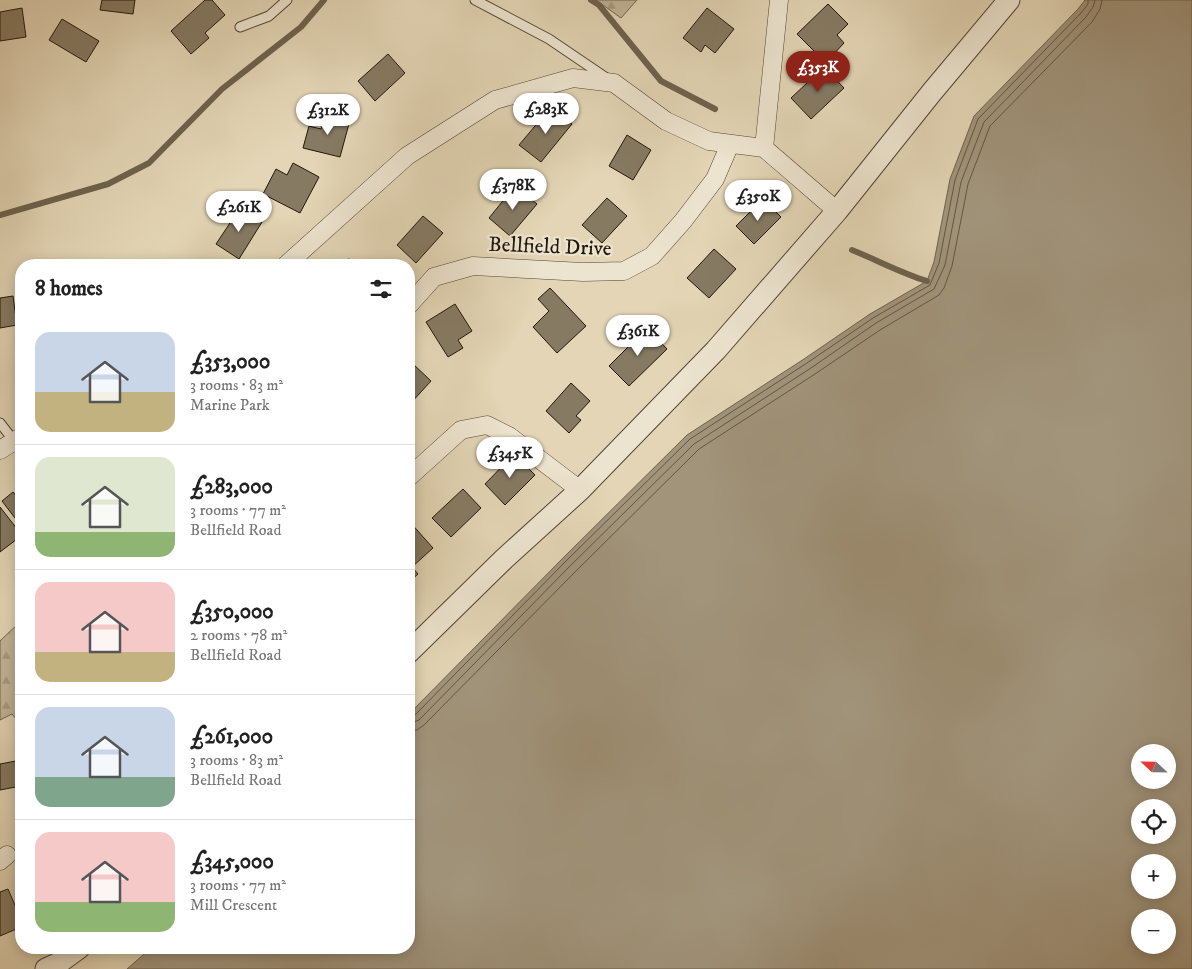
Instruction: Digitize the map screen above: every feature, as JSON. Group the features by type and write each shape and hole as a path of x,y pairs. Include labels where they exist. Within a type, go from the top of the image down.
{"street":[{"path":"764,148 779,0"},
{"path":"415,646 504,559 580,490 716,350 837,212 932,92 1009,0"},
{"path":"293,259 407,156 495,100 573,78 614,83 666,121 709,141 764,148 837,212"},
{"name":"Bellfield Drive","path":"415,298 434,277 473,266 583,272 624,271 652,256 683,221 715,179 730,144"},
{"path":"415,472 461,430 487,425 509,436 580,490"},
{"path":"46,969 70,954"}],"lane":[{"path":"240,27 269,16 287,0"},
{"path":"475,0 549,39 614,83"},
{"path":"0,423 12,443"}],"green space":[{"path":"596,0 637,0 621,18"},
{"path":"15,627 15,718 12,714 0,720 0,641"}],"water":[{"path":"1085,0 1192,0 1192,969 127,969 144,954 415,954 415,708 687,435 870,314 927,281 934,262 950,179 974,116"}],"building":[{"path":"102,0 135,0 133,14 100,10"},
{"path":"205,0 212,0 225,15 205,33 209,38 191,54 171,31"},
{"path":"828,4 848,24 837,35 844,43 830,58 824,51 819,56 797,34"},
{"path":"22,8 26,37 0,41 0,12"},
{"path":"707,8 734,29 715,53 705,45 701,52 683,38"},
{"path":"62,19 99,41 86,62 49,40"},
{"path":"388,54 405,73 375,101 358,81"},
{"path":"824,67 844,88 811,119 791,98"},
{"path":"551,107 572,124 541,162 519,145"},
{"path":"325,114 350,120 340,157 303,148 309,126 321,129"},
{"path":"627,135 651,150 633,180 609,166"},
{"path":"293,163 319,177 300,213 263,194 276,169 287,175"},
{"path":"515,186 537,204 510,236 489,218"},
{"path":"607,198 627,216 602,243 582,225"},
{"path":"763,199 781,217 754,244 736,226"},
{"path":"240,208 262,222 239,259 216,244"},
{"path":"423,216 443,233 416,263 415,259 412,259 397,245"},
{"path":"714,249 736,269 709,298 687,278"},
{"path":"550,288 586,326 557,353 533,327 549,311 538,299"},
{"path":"13,296 15,325 0,328 0,298"},
{"path":"455,304 472,331 458,340 463,348 448,357 426,322"},
{"path":"647,328 667,349 629,386 609,366"},
{"path":"415,366 431,381 415,398"},
{"path":"571,383 590,401 576,416 581,420 569,433 546,411"},
{"path":"514,454 535,475 505,505 485,484"},
{"path":"463,489 481,508 451,537 432,518"},
{"path":"13,492 15,494 15,518 2,501"},
{"path":"0,507 15,526 15,541 0,552"},
{"path":"415,528 433,548 415,564"},
{"path":"15,761 15,787 0,790 0,764"},
{"path":"8,889 15,905 15,930 0,936 0,892"}],"waterway":[{"path":"0,215 108,184 149,163 222,89 301,27 324,0"},
{"path":"591,0 599,5 661,81 715,109"},
{"path":"852,250 927,281"}]}
